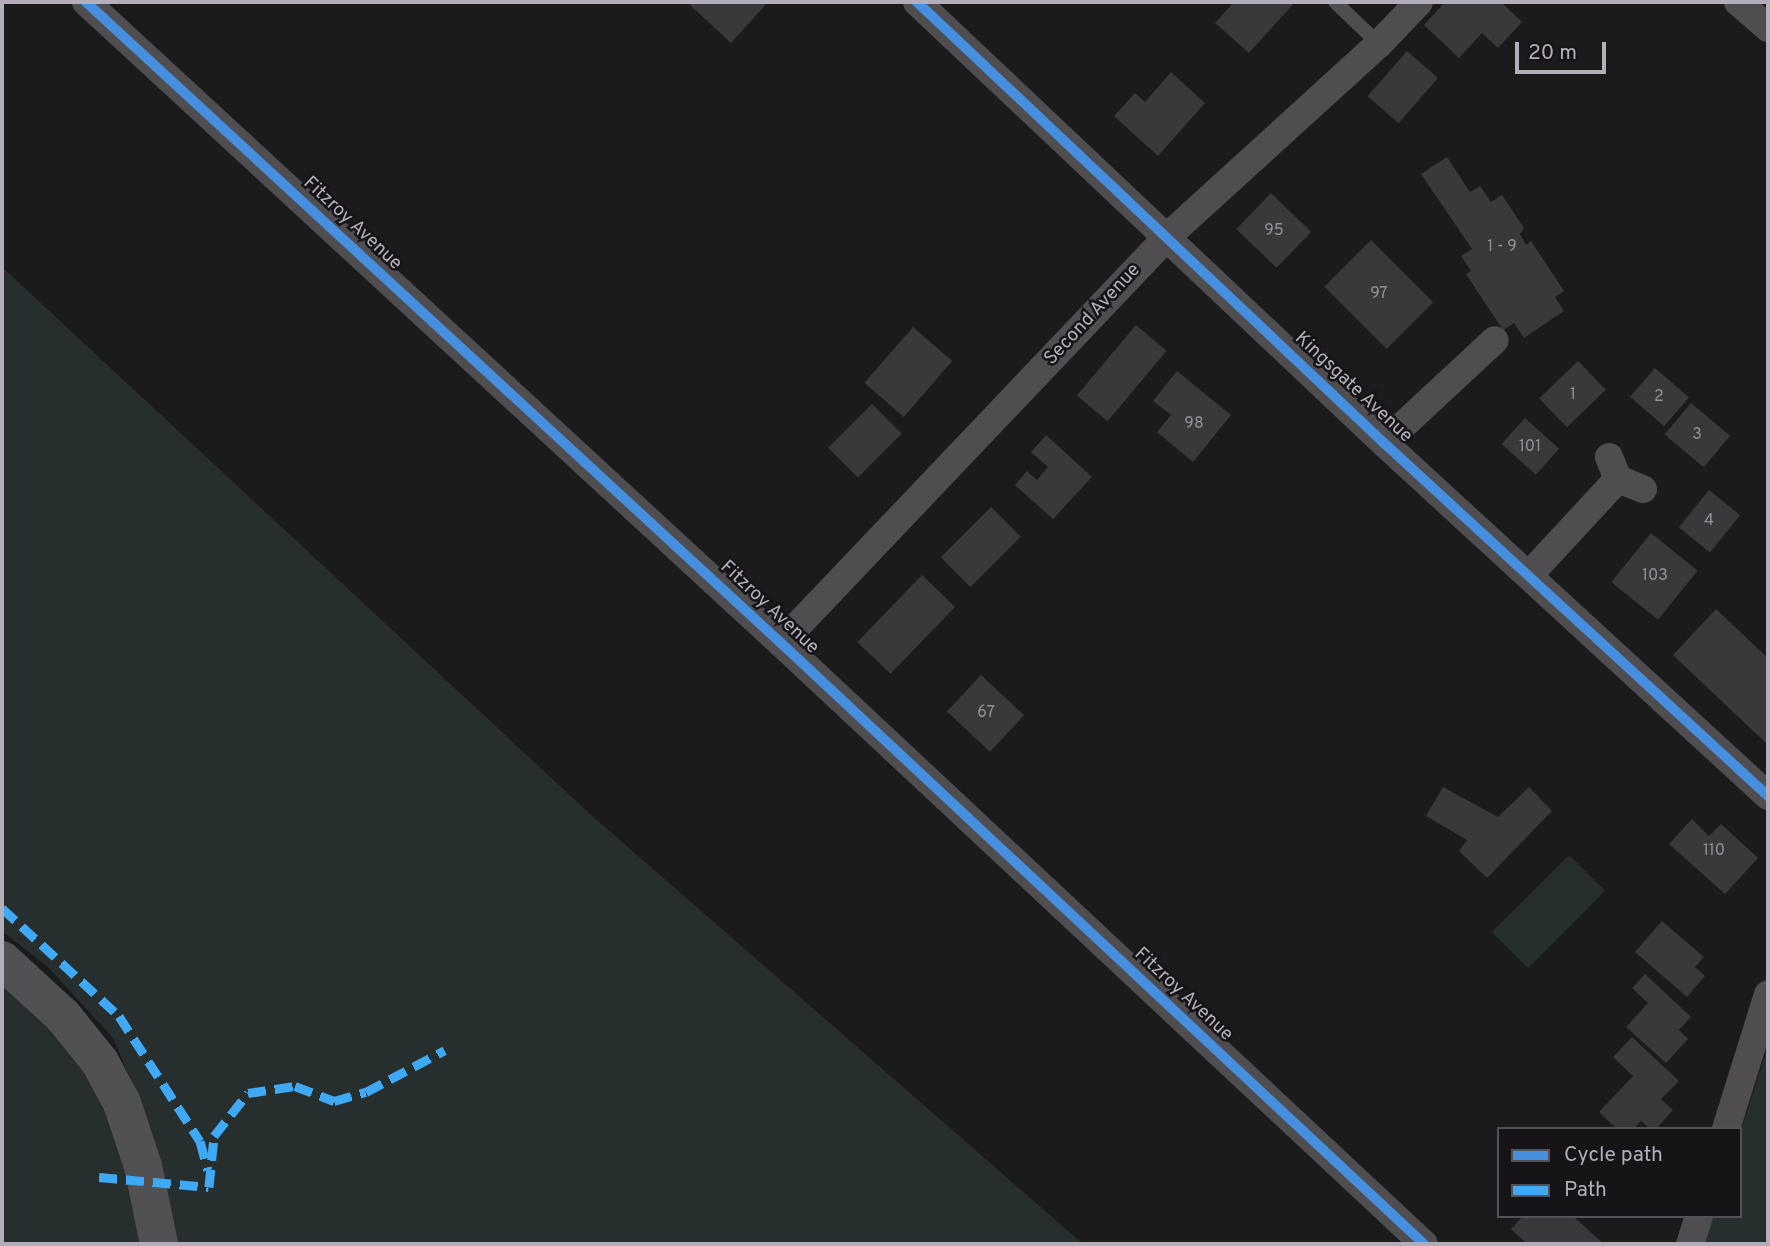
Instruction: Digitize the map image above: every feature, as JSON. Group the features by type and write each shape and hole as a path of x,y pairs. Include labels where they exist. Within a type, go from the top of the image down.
{"main road":[{"path":"2,960 63,1016 100,1062 122,1103 143,1167 159,1244"}],"street":[{"name":"Fitzroy Avenue","path":"86,2 782,643 1424,1244"},
{"name":"Kingsgate Avenue","path":"917,2 1168,236 1384,443 1530,574 1768,796"},
{"name":"Second Avenue","path":"782,643 1168,236 1379,44 1419,2"},
{"path":"1738,2 1768,28"},
{"path":"1384,443 1495,340"},
{"path":"1530,574 1623,475"},
{"path":"1727,1127 1768,994"},
{"path":"1690,1244 1698,1218"}],"lane":[{"path":"1335,2 1379,44"}],"shaded area":[{"path":"2,267 589,813 1083,1244 176,1244 139,1099 113,1038 49,968 2,931"},
{"path":"1569,855 1605,891 1528,968 1492,932"},
{"path":"2,971 102,1092 151,1244 2,1244"},
{"path":"1768,1047 1768,1244 1704,1244 1712,1218 1742,1218 1742,1127"}],"building":[{"path":"693,2 768,2 731,43 690,5"},
{"path":"1234,2 1295,2 1249,53 1215,23"},
{"path":"1445,2 1501,2 1522,22 1498,48 1482,33 1459,58 1424,25"},
{"path":"1407,51 1438,78 1399,123 1368,96"},
{"path":"1171,72 1205,103 1158,156 1114,116 1135,93 1145,102"},
{"path":"1447,157 1470,192 1480,186 1491,202 1502,195 1524,228 1520,234 1526,245 1531,241 1564,291 1555,297 1564,311 1524,338 1514,323 1503,330 1466,274 1471,271 1461,256 1472,249 1421,174"},
{"path":"1271,193 1311,232 1277,268 1236,229"},
{"path":"1371,240 1433,302 1387,349 1324,287"},
{"path":"1136,325 1167,351 1108,421 1077,395"},
{"path":"913,327 952,361 904,417 864,383"},
{"path":"1578,361 1606,390 1567,427 1539,399"},
{"path":"1655,368 1689,398 1664,426 1630,397"},
{"path":"1177,371 1231,415 1193,462 1157,432 1171,415 1153,401"},
{"path":"1691,403 1730,436 1704,467 1665,434"},
{"path":"872,404 902,434 858,478 828,448"},
{"path":"1525,418 1559,449 1536,475 1502,444"},
{"path":"1046,435 1092,477 1053,519 1015,485 1027,471 1037,480 1048,467 1031,452"},
{"path":"1709,490 1740,515 1710,552 1679,527"},
{"path":"991,507 1021,537 970,587 941,557"},
{"path":"1651,533 1698,571 1658,620 1611,582"},
{"path":"922,575 955,607 890,674 857,642"},
{"path":"1716,609 1768,658 1768,745 1673,655"},
{"path":"981,675 1024,715 990,752 947,712"},
{"path":"1443,787 1498,817 1529,787 1552,811 1487,878 1459,851 1467,840 1426,816"},
{"path":"1692,819 1709,836 1721,824 1758,858 1725,894 1669,844"},
{"path":"1662,921 1704,957 1695,967 1705,976 1687,997 1635,952"},
{"path":"1645,974 1691,1017 1679,1030 1688,1039 1666,1063 1626,1027 1648,1003 1632,988"},
{"path":"1632,1037 1679,1081 1661,1099 1673,1110 1658,1127 1648,1127 1641,1121 1636,1127 1615,1127 1599,1112 1633,1076 1613,1057"},
{"path":"1521,1218 1575,1218 1604,1244 1527,1244 1511,1229"}],"marked path":[{"path":"2,908 119,1016 200,1141 208,1170"},
{"path":"99,1177 209,1187 214,1136 248,1093 295,1086 334,1101 366,1092 445,1050"}],"cycle path":[{"path":"86,2 781,643 1424,1244"},
{"path":"917,2 1384,443 1768,796"}]}
